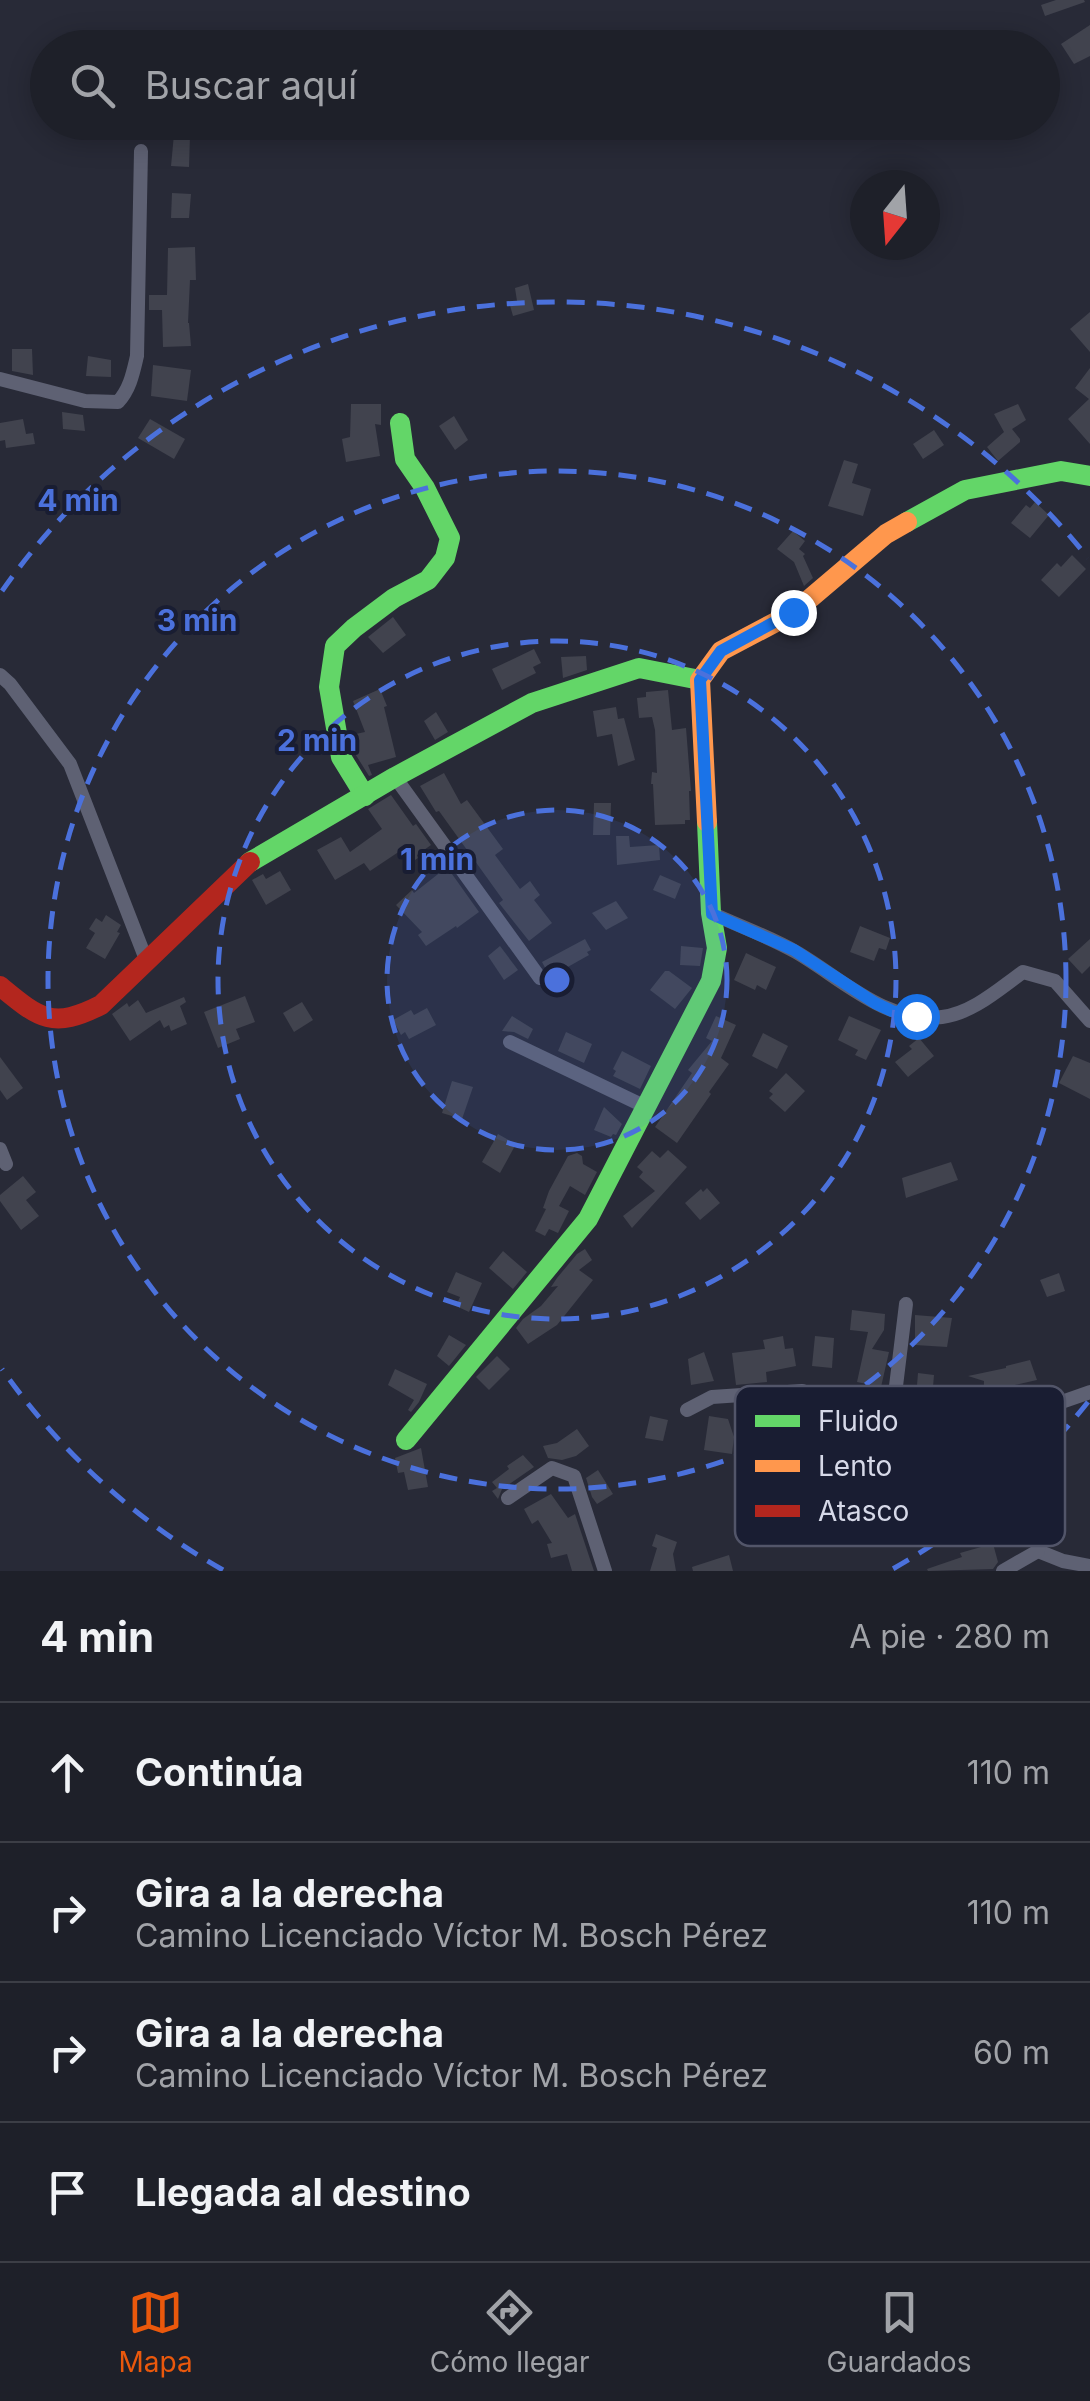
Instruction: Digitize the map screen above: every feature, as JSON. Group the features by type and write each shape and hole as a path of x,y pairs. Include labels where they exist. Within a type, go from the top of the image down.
{"street":[{"path":"0,379 85,401 118,402 126,394 137,356 141,151"},
{"path":"366,796 340,756 330,687 335,646 394,598 428,580 445,558 450,538 405,458 400,423"},
{"path":"406,1440 588,1220 711,981 717,948 700,680 721,651 793,612 886,534 965,490 1061,472 1090,476"},
{"path":"0,986 34,1013 58,1020 80,1017 101,1005 247,864 395,777 532,703 638,668 700,680"},
{"path":"0,675 70,764 147,962"},
{"path":"395,777 540,978"},
{"path":"712,914 794,950 892,1011 942,1017 968,1010 1023,972 1055,981 1090,1022"},
{"path":"510,1042 646,1107"},
{"path":"0,1148 6,1164"},
{"path":"896,1386 906,1304"},
{"path":"1065,1401 1090,1392"},
{"path":"687,1410 712,1397 735,1395"},
{"path":"508,1498 552,1468 574,1476 605,1571"},
{"path":"1038,1546 1038,1551"},
{"path":"1038,1551 1090,1566"},
{"path":"1003,1571 1038,1551"}],"building":[{"path":"1056,0 1085,2 1045,16 1041,5"},
{"path":"1090,25 1090,56 1074,64 1061,44"},
{"path":"173,140 190,140 189,167 171,166"},
{"path":"172,193 191,194 189,218 171,218"},
{"path":"195,247 196,280 190,280 188,323 191,346 163,347 162,310 149,310 149,295 167,295 168,248"},
{"path":"528,284 534,310 513,316 509,302 517,301 515,288"},
{"path":"1090,312 1090,352 1070,329"},
{"path":"12,349 32,349 33,375 12,371"},
{"path":"88,356 111,360 111,377 86,376"},
{"path":"153,365 191,370 187,401 151,396"},
{"path":"1090,368 1090,444 1068,419 1089,399 1075,388"},
{"path":"351,404 381,404 381,425 375,424 380,456 346,462 342,439 350,437"},
{"path":"1018,404 1026,420 1012,429 1020,442 998,461 987,447 1004,432 994,414"},
{"path":"62,412 83,415 85,431 63,429"},
{"path":"454,416 468,440 455,450 439,426"},
{"path":"23,419 26,434 33,433 35,444 6,448 5,440 0,441 0,423"},
{"path":"150,419 185,439 174,459 138,438"},
{"path":"934,430 944,445 923,459 913,444"},
{"path":"844,460 858,464 852,483 871,489 863,516 828,506"},
{"path":"1035,502 1049,515 1030,538 1011,523 1026,505 1030,508"},
{"path":"793,531 805,541 799,549 805,554 813,578 804,586 794,562 777,549"},
{"path":"1072,555 1086,569 1059,597 1041,580 1057,563 1061,567"},
{"path":"393,617 406,635 383,653 368,637"},
{"path":"534,649 541,663 533,667 536,673 502,690 492,669"},
{"path":"586,656 587,670 563,678 561,657"},
{"path":"380,689 396,757 368,765 372,775 369,776 354,752 351,735 365,732 353,701"},
{"path":"668,690 672,730 686,728 690,820 685,820 685,824 655,825 651,784 652,772 657,773 655,730 652,717 639,718 637,698 646,697 646,692"},
{"path":"616,707 618,719 624,718 635,760 618,766 612,734 597,737 593,711"},
{"path":"436,712 448,732 435,740 424,721"},
{"path":"444,773 461,804 467,800 503,849 495,855 520,889 530,881 540,895 534,900 552,923 529,941 420,786"},
{"path":"391,795 431,845 409,864 400,851 370,871 364,863 335,880 317,850 341,837 350,852 382,829 368,809"},
{"path":"594,803 611,803 610,835 593,835"},
{"path":"616,836 629,836 630,847 659,845 660,860 617,865"},
{"path":"447,867 479,912 426,946 418,935 422,932 396,905"},
{"path":"280,871 291,890 266,905 252,880 263,874 266,879"},
{"path":"660,875 681,884 675,899 653,890"},
{"path":"616,901 628,918 606,930 592,913"},
{"path":"106,915 121,925 105,959 86,948 95,933 89,929 96,918 102,922"},
{"path":"860,926 890,938 886,950 879,948 874,961 850,952"},
{"path":"585,939 591,950 589,955 550,977 542,962"},
{"path":"1090,939 1090,966 1082,974 1068,959"},
{"path":"500,946 518,970 504,980 488,956"},
{"path":"681,946 703,948 700,966 680,965"},
{"path":"746,953 776,967 766,990 757,985 755,990 734,980"},
{"path":"665,971 692,988 675,1009 650,990"},
{"path":"245,996 255,1022 236,1029 240,1039 218,1048 204,1012"},
{"path":"184,997 186,1002 180,1006 187,1024 171,1031 160,1020 130,1041 112,1014 138,1000 146,1013"},
{"path":"302,1002 313,1020 294,1032 283,1013"},
{"path":"427,1008 436,1025 409,1039 405,1032 401,1035 393,1020 411,1010 414,1015"},
{"path":"512,1016 533,1029 528,1039 502,1031"},
{"path":"716,1016 736,1025 721,1058 729,1064 677,1143 655,1127 692,1073 688,1070 712,1041 706,1038"},
{"path":"849,1016 881,1030 866,1060 855,1055 858,1050 838,1040"},
{"path":"566,1032 592,1044 584,1063 558,1051"},
{"path":"763,1033 788,1046 777,1069 752,1056"},
{"path":"919,1038 934,1056 908,1077 895,1062"},
{"path":"622,1051 651,1066 640,1089 613,1076"},
{"path":"1073,1056 1090,1063 1090,1099 1059,1083"},
{"path":"0,1057 23,1088 7,1100 0,1090"},
{"path":"786,1073 805,1091 785,1112 769,1098 773,1094 769,1091"},
{"path":"452,1081 473,1087 462,1119 442,1113"},
{"path":"604,1107 622,1124 611,1137 594,1130"},
{"path":"498,1134 516,1144 500,1173 482,1162"},
{"path":"668,1150 687,1167 632,1228 623,1216 655,1191 639,1177 643,1172 637,1167 652,1151 660,1158"},
{"path":"577,1153 583,1164 597,1172 585,1195 570,1186 559,1206 569,1211 558,1233 549,1229 545,1236 535,1231 546,1209 543,1208 549,1191 568,1156"},
{"path":"951,1162 958,1180 906,1198 902,1178"},
{"path":"23,1176 36,1192 26,1200 39,1216 21,1230 0,1201 0,1195"},
{"path":"707,1188 720,1203 700,1220 685,1203"},
{"path":"585,1249 592,1260 579,1270 593,1280 557,1325 528,1344 516,1328 541,1306 558,1286 551,1287 557,1278"},
{"path":"503,1251 527,1272 513,1289 489,1268"},
{"path":"456,1272 482,1283 469,1312 456,1306 460,1297 447,1292"},
{"path":"1059,1273 1065,1291 1047,1297 1040,1280"},
{"path":"852,1310 885,1314 884,1330 872,1349 889,1352 881,1386 857,1382 868,1332 850,1330"},
{"path":"915,1315 952,1318 947,1347 915,1345"},
{"path":"449,1335 466,1345 449,1366 437,1356"},
{"path":"783,1336 785,1349 793,1348 796,1366 766,1372 767,1382 736,1385 732,1353 765,1349 763,1340"},
{"path":"815,1336 834,1338 832,1368 812,1366"},
{"path":"704,1352 714,1381 691,1385 688,1359"},
{"path":"497,1356 510,1369 489,1390 476,1377"},
{"path":"1030,1360 1037,1380 984,1386 984,1381 968,1376 1006,1368"},
{"path":"395,1369 427,1384 411,1412 408,1410 414,1400 388,1385"},
{"path":"918,1373 934,1375 933,1386 917,1386"},
{"path":"650,1416 668,1420 663,1441 645,1438"},
{"path":"709,1416 728,1419 734,1437 732,1454 704,1450"},
{"path":"577,1429 589,1446 576,1456 548,1458 543,1446 557,1443"},
{"path":"421,1448 428,1487 408,1490 404,1472 398,1473 395,1458"},
{"path":"523,1455 534,1467 502,1489 498,1499 492,1482"},
{"path":"598,1470 613,1494 597,1504 586,1478"},
{"path":"551,1494 568,1518 575,1514 594,1571 572,1571 567,1554 551,1558 547,1544 552,1543 538,1520 532,1524 524,1509"},
{"path":"656,1534 677,1542 673,1554 676,1571 650,1571 657,1548 652,1546"},
{"path":"994,1546 998,1562 993,1569 927,1569 962,1557 960,1553"},
{"path":"729,1555 733,1571 693,1571 692,1567"}],"traffic: fast":[{"path":"365,796 341,757 329,687 335,646 394,598 428,580 445,558 450,538 425,488 405,459 400,423"},
{"path":"907,522 965,490 1061,471 1090,476"},
{"path":"250,862 532,703 639,668 700,680"},
{"path":"406,1440 588,1219 711,981 717,948 711,913 707,822"}],"traffic: slow":[{"path":"707,822 700,680 721,651 793,613 886,534 907,522"}],"traffic: jam":[{"path":"0,986 47,1017 70,1017 101,1005 250,862"}],"route":[{"path":"793,612 721,651 700,680 712,914 794,950 875,1003 916,1016"}]}
